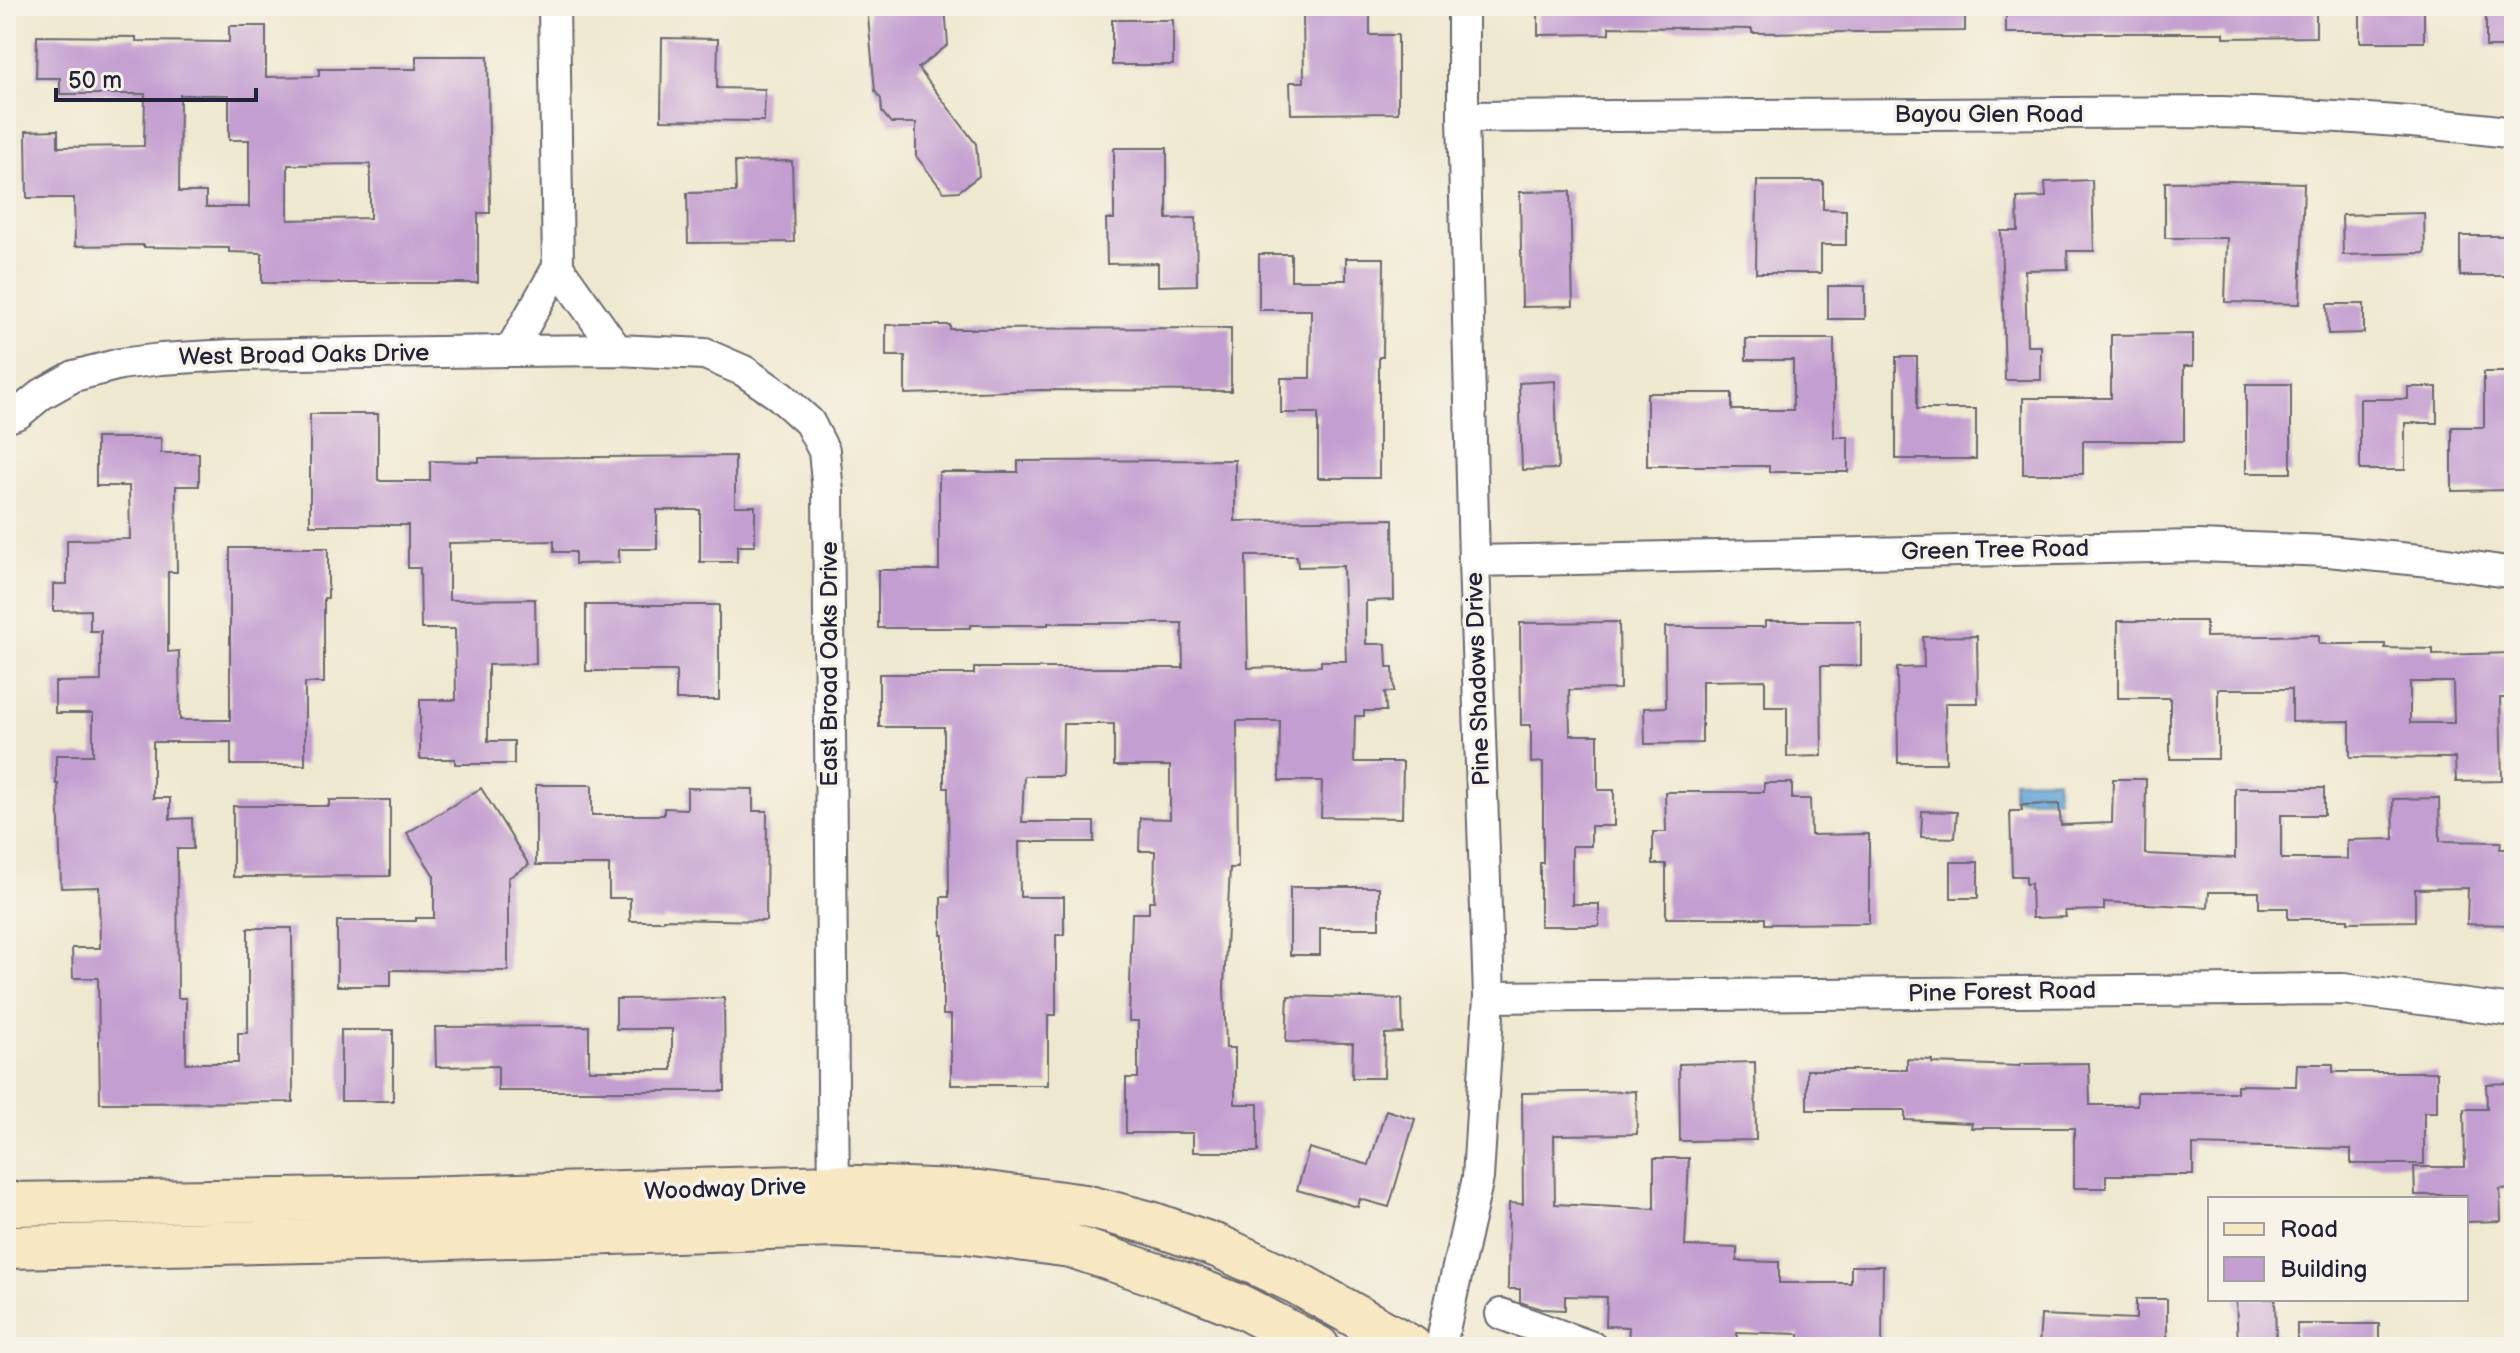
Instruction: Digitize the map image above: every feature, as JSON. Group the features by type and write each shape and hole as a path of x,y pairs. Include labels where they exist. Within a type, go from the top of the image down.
{"main road":[{"name":"Woodway Drive","path":"6,1204 415,1198 834,1186 979,1192 1085,1206 1151,1223 1220,1247 1297,1283 1411,1347"},
{"path":"415,1198 417,1239"},
{"name":"Woodway Drive","path":"6,1247 417,1239 834,1226 966,1232 1071,1246 1244,1308 1306,1340"},
{"path":"1306,1340 1326,1331 1363,1347"}],"street":[{"path":"510,351 558,267 554,6"},
{"name":"Pine Shadows Drive","path":"1442,1347 1478,1178 1489,997 1474,561 1463,6"},
{"name":"Bayou Glen Road","path":"1463,117 2221,112 2338,115 2450,124 2514,133"},
{"path":"558,267 617,350"},
{"name":"West Broad Oaks Drive","path":"6,418 19,413 42,394 74,376 120,364 231,355 617,350"},
{"name":"East Broad Oaks Drive","path":"617,350 705,354 744,371 780,396 809,422 824,451 828,492 834,1226"},
{"name":"Green Tree Road","path":"1474,561 2198,546 2328,551 2514,573"},
{"name":"Pine Forest Road","path":"1489,997 2343,989 2514,1011"},
{"path":"1501,1314 1592,1347"}],"water":[{"path":"2057,779 2058,799 2013,799 2013,780"}],"building":[{"path":"867,6 907,6 909,9 945,6 948,45 918,68 976,144 979,176 959,191 944,192 916,156 916,123 891,123 882,112 881,99 875,91"},
{"path":"1538,6 1965,6 1965,31 1752,33 1752,29 1609,27 1609,34 1538,35"},
{"path":"2006,6 2316,6 2316,37 2224,38 2224,33 2006,33"},
{"path":"2360,6 2424,6 2424,42 2360,42"},
{"path":"2486,6 2514,6 2514,47 2486,47"},
{"path":"1370,14 1370,35 1398,35 1398,113 1291,114 1290,82 1304,82 1303,15"},
{"path":"1112,20 1173,20 1173,65 1112,65"},
{"path":"229,26 266,26 266,77 319,76 319,69 416,69 416,56 488,56 490,213 478,213 478,283 262,283 262,253 229,252 229,248 75,246 74,198 27,198 26,131 58,130 58,147 144,146 145,94 60,94 60,78 36,78 37,36 229,42","holes":["180,95 229,95 229,140 249,140 249,207 206,207 206,192 179,192","370,164 370,218 288,220 288,165"]},
{"path":"662,38 718,39 717,88 765,89 764,121 661,120"},
{"path":"1114,148 1167,148 1167,219 1196,218 1197,285 1158,286 1158,263 1107,264 1106,219 1114,219"},
{"path":"792,161 794,242 688,243 687,193 736,192 735,162"},
{"path":"2092,180 2094,251 2067,251 2068,269 2025,270 2027,346 2041,346 2041,380 2005,380 2001,231 2018,231 2017,198 2046,197 2045,182"},
{"path":"1757,181 1823,181 1823,209 1846,210 1846,245 1821,245 1821,273 1756,273"},
{"path":"2165,182 2304,183 2300,304 2225,302 2227,238 2165,238"},
{"path":"1570,191 1573,306 1522,307 1520,192"},
{"path":"2424,213 2425,253 2343,255 2342,215"},
{"path":"2460,236 2514,236 2514,276 2460,276"},
{"path":"1259,254 1291,254 1291,280 1346,280 1346,258 1384,258 1383,357 1379,357 1379,478 1318,478 1318,413 1281,413 1281,378 1310,378 1311,310 1259,310"},
{"path":"1828,286 1865,286 1865,319 1828,319"},
{"path":"2327,304 2364,304 2364,333 2328,334"},
{"path":"886,325 950,325 950,329 1231,328 1231,391 1040,390 905,394 905,356 886,356"},
{"path":"2193,334 2193,366 2184,366 2184,441 2083,441 2083,474 2023,474 2023,398 2111,398 2111,335"},
{"path":"1746,339 1834,339 1834,437 1848,437 1848,472 1769,472 1769,466 1647,466 1647,393 1732,393 1732,410 1793,410 1793,360 1746,360"},
{"path":"1896,357 1917,357 1917,409 1976,409 1976,459 1896,459"},
{"path":"2484,372 2514,372 2514,490 2452,491 2452,427 2484,427"},
{"path":"1555,381 1558,469 1522,470 1519,383"},
{"path":"2246,384 2291,384 2291,473 2246,473"},
{"path":"2408,387 2437,387 2437,423 2405,423 2405,470 2360,470 2360,399 2408,399"},
{"path":"310,414 378,414 378,480 381,481 430,481 430,461 735,456 735,506 755,506 755,546 737,546 737,562 700,562 700,510 657,510 657,549 619,549 619,563 575,564 575,552 554,552 554,541 449,543 449,600 535,599 536,664 488,665 488,741 514,741 514,764 455,764 455,759 420,759 420,700 456,700 455,629 421,629 420,568 408,568 408,525 310,525"},
{"path":"96,438 161,438 161,453 199,453 199,486 176,486 177,572 168,572 168,652 179,651 180,720 230,720 230,548 328,548 328,598 324,598 324,683 305,683 305,765 231,765 231,742 153,742 153,798 170,798 170,819 192,818 193,849 177,849 178,998 186,998 186,1063 238,1063 238,1033 248,1033 248,928 292,928 293,1102 100,1103 98,978 73,978 72,948 100,948 99,887 61,888 56,784 56,755 93,755 93,713 55,713 55,682 101,681 101,631 90,631 90,610 53,611 53,584 67,584 67,540 130,539 129,486 96,486"},
{"path":"1235,460 1235,521 1393,519 1394,600 1366,601 1366,644 1386,644 1387,667 1393,667 1394,692 1385,692 1386,711 1364,711 1364,716 1355,716 1354,762 1403,762 1402,818 1321,817 1322,781 1279,781 1280,721 1237,721 1238,868 1230,868 1224,987 1226,1048 1235,1048 1235,1104 1258,1104 1258,1152 1193,1152 1193,1133 1126,1133 1126,1078 1138,1078 1138,1021 1129,1021 1132,913 1149,913 1149,901 1154,901 1155,851 1139,851 1140,818 1170,819 1170,766 1114,766 1114,724 1063,724 1062,776 1024,776 1022,822 1094,822 1094,842 1019,842 1020,897 1064,897 1064,935 1056,935 1056,1015 1048,1015 1048,1085 951,1085 951,1015 943,1015 941,935 941,897 949,897 944,727 879,727 879,674 974,674 974,668 1183,668 1182,623 878,628 878,570 939,570 939,472 1018,472 1018,461","holes":["1246,556 1297,556 1298,567 1343,566 1346,661 1321,661 1321,666 1248,668"]},
{"path":"586,605 719,605 719,700 676,700 676,671 586,671"},
{"path":"1765,621 1861,621 1861,666 1821,666 1822,756 1787,757 1787,707 1765,707 1765,680 1702,681 1702,743 1645,744 1644,708 1666,707 1665,627 1765,627"},
{"path":"2118,621 2206,621 2206,637 2319,635 2319,644 2385,644 2385,648 2433,649 2433,655 2514,653 2514,698 2500,698 2502,781 2456,782 2455,758 2350,757 2350,721 2292,722 2292,689 2218,689 2218,759 2170,759 2170,698 2118,698","holes":["2410,682 2453,682 2454,723 2410,723"]},
{"path":"1619,622 1620,689 1569,690 1570,735 1598,735 1598,790 1614,790 1614,826 1591,826 1591,846 1572,846 1572,904 1599,904 1599,926 1540,926 1543,762 1531,763 1531,725 1521,725 1520,623"},
{"path":"1977,636 1978,703 1945,703 1946,763 1898,763 1897,668 1924,667 1923,637"},
{"path":"2113,779 2146,779 2145,854 2235,858 2235,788 2324,788 2324,815 2281,815 2281,859 2347,859 2347,840 2394,839 2393,799 2439,798 2440,841 2501,842 2500,849 2514,849 2514,925 2467,924 2468,888 2415,889 2415,921 2288,919 2288,908 2259,908 2259,892 2209,892 2208,907 2104,902 2104,910 2065,911 2066,917 2032,918 2031,883 2026,884 2026,876 2012,876 2010,811 2022,811 2021,805 2059,804 2061,825 2112,823"},
{"path":"1764,783 1792,783 1792,799 1810,799 1811,835 1869,834 1869,923 1765,924 1765,918 1666,918 1666,864 1653,864 1653,832 1666,832 1665,792 1764,792"},
{"path":"536,785 592,785 592,815 664,815 664,808 687,809 687,788 753,789 753,811 767,811 766,921 630,921 630,898 609,898 609,865 536,865"},
{"path":"481,788 529,865 508,878 508,971 391,970 391,986 337,986 337,921 416,921 416,918 434,918 434,876 407,833"},
{"path":"329,800 390,800 390,876 233,877 233,806 329,806"},
{"path":"1922,811 1957,812 1955,838 1921,837"},
{"path":"1951,862 1978,862 1978,898 1951,898"},
{"path":"1290,887 1379,887 1379,928 1320,928 1320,955 1290,955"},
{"path":"1288,996 1402,999 1403,1033 1385,1034 1384,1078 1352,1078 1353,1043 1286,1042"},
{"path":"724,998 725,1091 498,1091 498,1066 436,1067 435,1027 589,1026 589,1070 672,1070 672,1029 616,1029 616,999"},
{"path":"341,1030 393,1030 393,1101 341,1101"},
{"path":"1907,1059 1932,1060 1932,1063 2020,1066 2089,1063 2090,1105 2137,1105 2137,1092 2237,1092 2237,1085 2296,1086 2297,1064 2333,1064 2333,1072 2437,1072 2437,1112 2424,1112 2424,1164 2351,1164 2351,1149 2193,1145 2193,1175 2106,1175 2106,1188 2074,1188 2074,1128 1971,1128 1972,1123 1905,1120 1905,1110 1807,1110 1807,1070 1907,1070"},
{"path":"1755,1062 1756,1140 1680,1141 1679,1064"},
{"path":"2511,1083 2511,1097 2514,1097 2514,1188 2500,1189 2501,1221 2468,1222 2466,1195 2415,1195 2414,1167 2465,1167 2464,1109 2487,1109 2486,1084"},
{"path":"1636,1091 1637,1134 1554,1135 1555,1204 1654,1209 1654,1158 1689,1158 1685,1246 1737,1248 1737,1261 1779,1262 1779,1283 1851,1283 1851,1266 1883,1266 1882,1347 1799,1347 1799,1334 1737,1332 1737,1347 1628,1344 1629,1327 1606,1326 1607,1297 1565,1296 1565,1310 1541,1309 1520,1302 1520,1289 1508,1289 1509,1203 1523,1204 1522,1093"},
{"path":"1386,1110 1415,1119 1389,1207 1360,1199 1358,1207 1297,1190 1309,1148 1369,1165"},
{"path":"2136,1299 2167,1299 2167,1347 2039,1347 2041,1315 2136,1319"},
{"path":"2236,1301 2275,1301 2276,1343 2238,1344"},
{"path":"2297,1324 2379,1324 2379,1347 2297,1347"}]}
